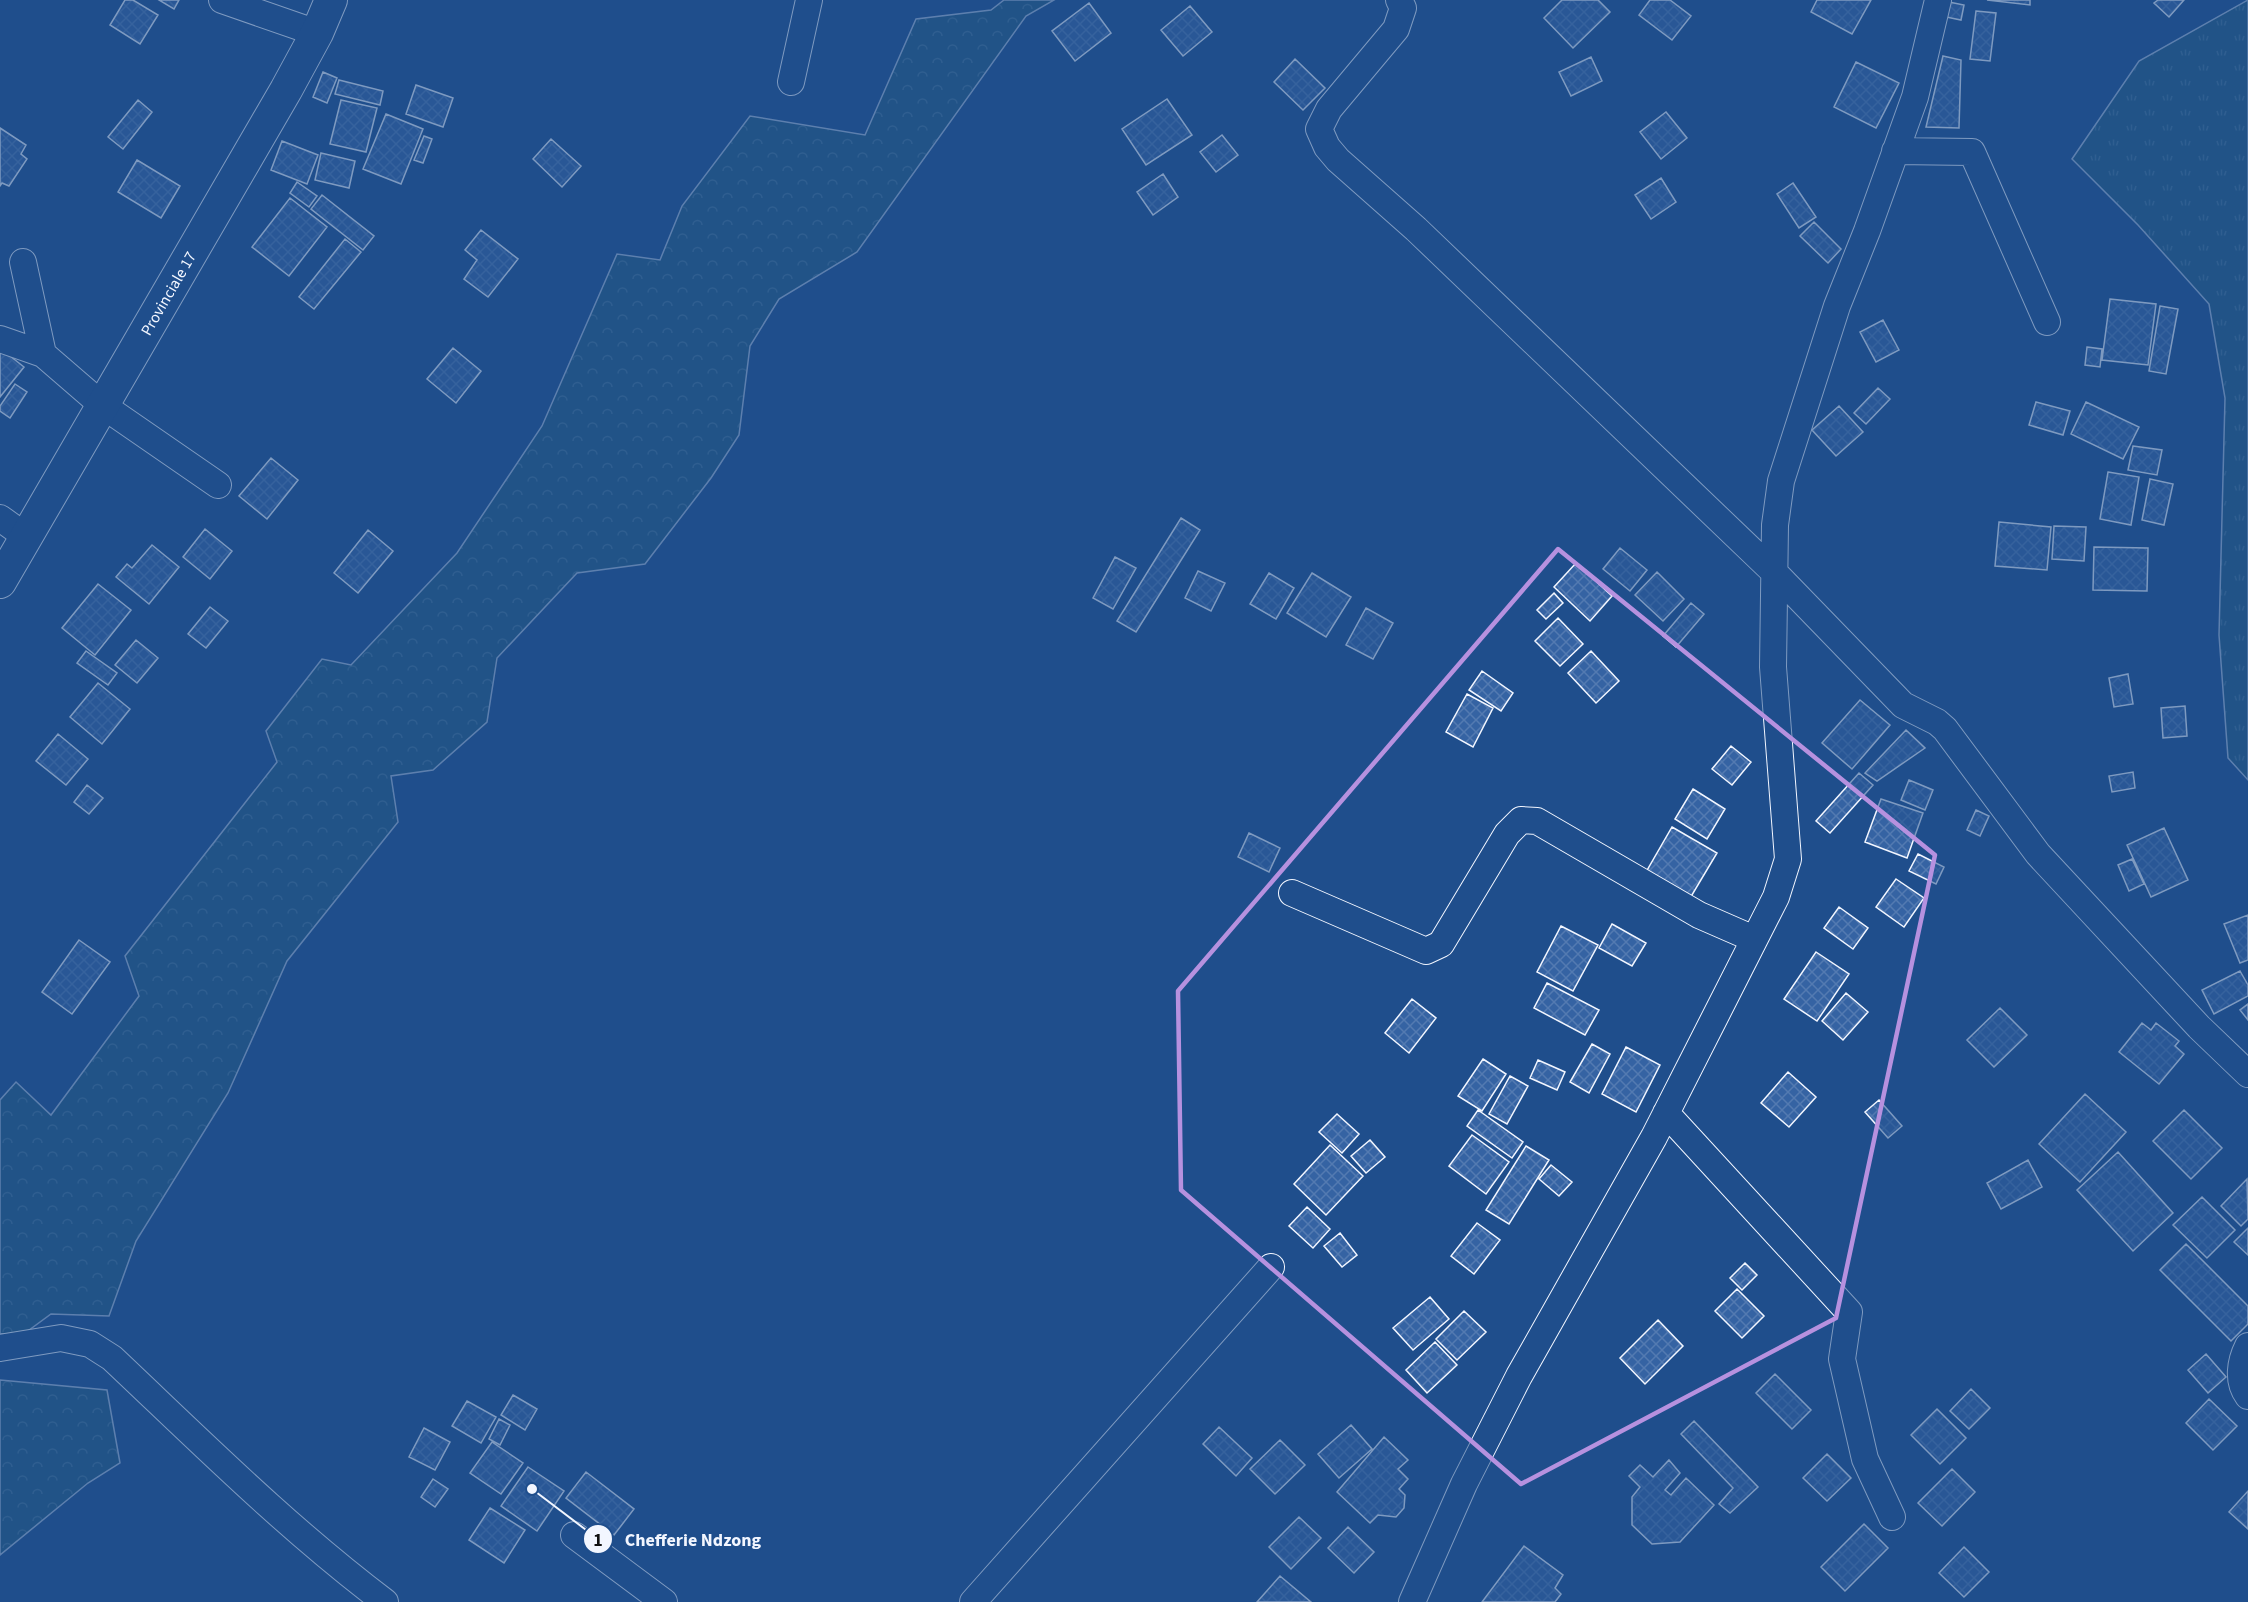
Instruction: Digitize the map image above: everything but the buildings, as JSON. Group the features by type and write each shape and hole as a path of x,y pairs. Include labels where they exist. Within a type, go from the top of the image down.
{"main road":[{"name":"Provinciale 17","path":"0,582 317,33 331,0"}],"street":[{"path":"222,0 317,33"},
{"path":"791,82 808,0"},
{"path":"1399,0 1402,8 1396,29 1329,109 1319,129 1327,147 1338,160 1416,229 1774,572 1903,705 1937,722 1945,729 2038,854 2199,1028 2248,1074"},
{"path":"1412,1602 1464,1484 1519,1376 1666,1113 1776,897 1788,859 1788,827 1777,736 1773,667 1775,525 1781,481 1837,306 1867,231 1915,97 1938,0"},
{"path":"1895,151 1972,152 2047,322"},
{"path":"23,262 43,354"},
{"path":"0,339 43,354 102,405 218,485"},
{"path":"0,518 25,536"},
{"path":"1292,893 1426,951 1441,944 1507,834 1521,820 1537,821 1699,915 1754,939"},
{"path":"1666,1113 1849,1312 1842,1359 1865,1459 1892,1517"},
{"path":"973,1602 1271,1267"},
{"path":"0,1348 61,1338 90,1344 112,1358 260,1498 340,1568 385,1602"},
{"path":"2248,1346 2241,1359 2241,1387 2248,1396"},
{"path":"574,1535 664,1602"}],"highlighted area":[{"path":"1558,549 1935,855 1836,1318 1521,1484 1181,1190 1178,991"}],"green space":[{"path":"1004,0 1054,0 1026,16 857,252 779,299 750,346 739,435 711,478 645,564 577,573 497,658 487,722 433,770 391,776 398,822 287,961 228,1093 136,1241 109,1316 51,1314 25,1333 0,1334 0,1100 16,1082 51,1115 139,996 125,956 277,762 266,731 322,659 351,665 457,553 542,426 617,254 660,260 682,206 750,116 865,135 916,19 991,10"},
{"path":"2248,0 2248,780 2228,758 2219,635 2225,398 2209,304 2138,225 2072,159 2139,61"},
{"path":"0,1380 107,1390 120,1463 88,1483 0,1555"}],"place":[{"name":"Chefferie Ndzong","path":"532,1489"}]}
